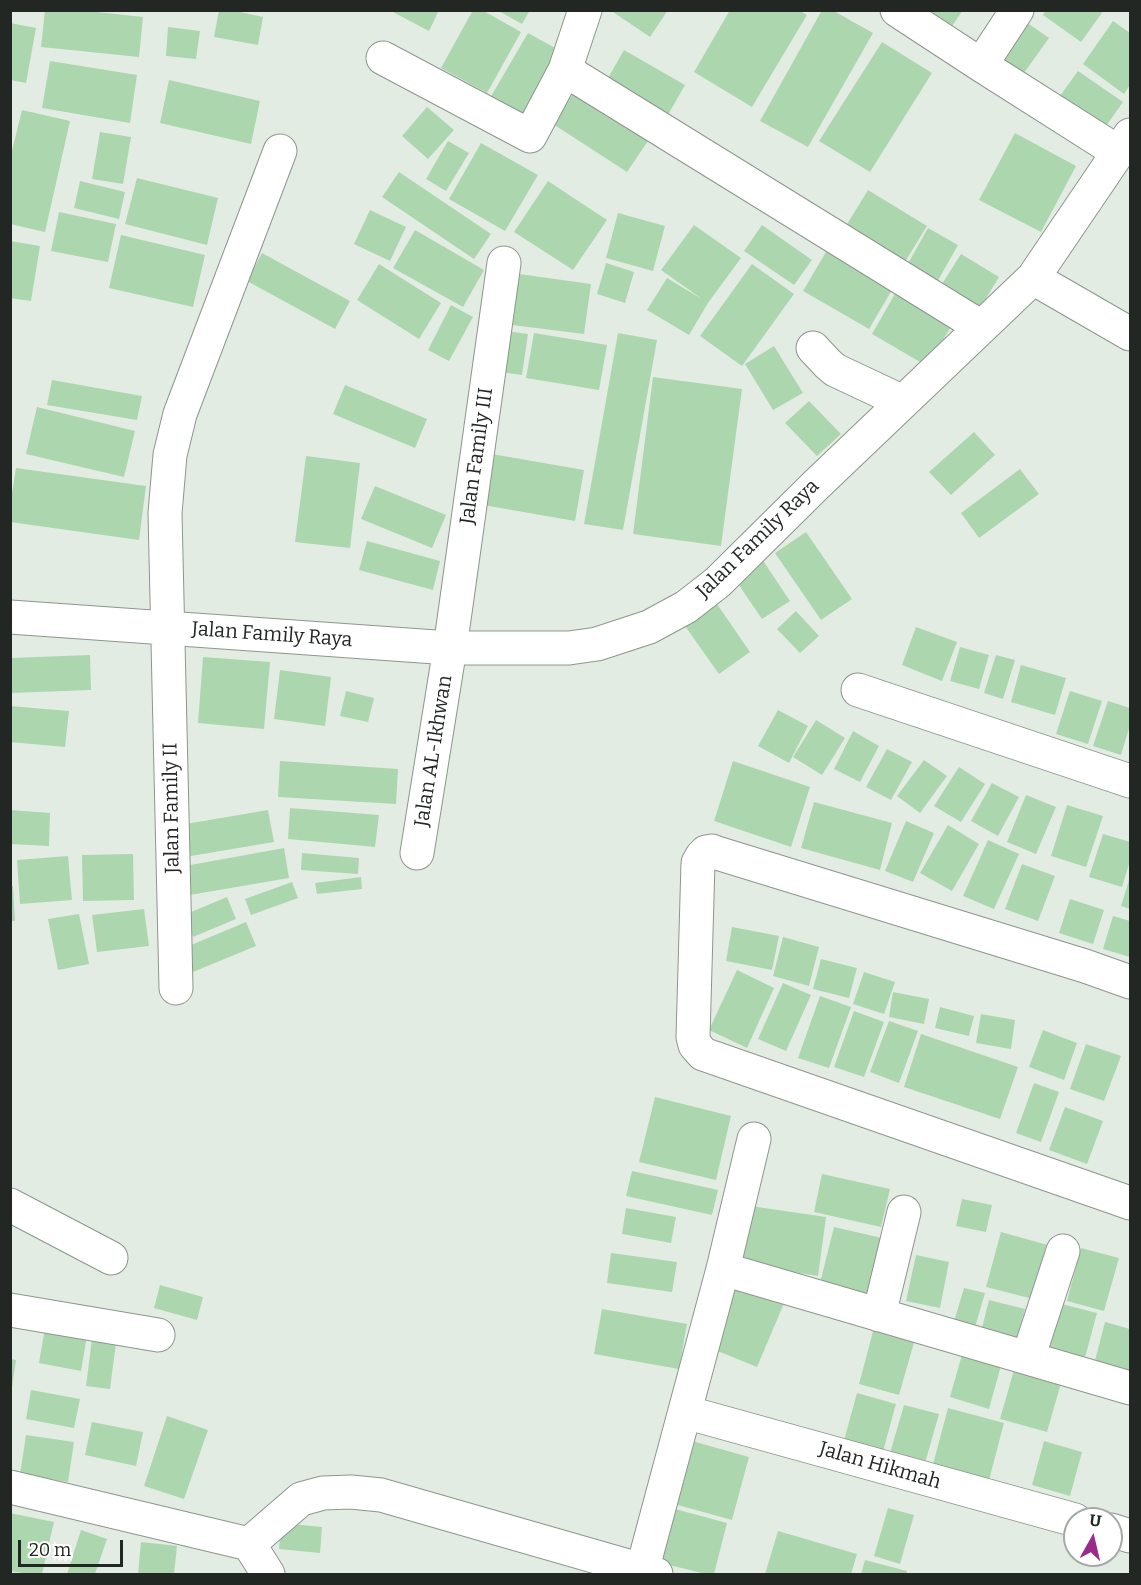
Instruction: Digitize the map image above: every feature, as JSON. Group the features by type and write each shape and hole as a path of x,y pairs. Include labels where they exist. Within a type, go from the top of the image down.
{"street":[{"path":"383,58 530,136 565,70 585,10"},
{"path":"897,10 981,65 1124,143"},
{"path":"981,65 1017,10"},
{"path":"565,70 981,327"},
{"name":"Jalan Family Raya","path":"10,617 450,648 569,648 597,644 649,627 686,608 718,582 1033,278 1124,143"},
{"name":"Jalan Family II","path":"176,988 165,513 170,455 180,414 280,151"},
{"name":"Jalan Family III","path":"450,648 504,263"},
{"path":"1033,278 1131,334"},
{"path":"813,348 836,370 903,402"},
{"name":"Jalan AL-Ikhwan","path":"417,853 450,648"},
{"path":"858,690 1131,781"},
{"path":"1130,1202 703,1054 695,1045 693,1038 698,863 706,852 717,853 1131,982"},
{"path":"249,1544 302,1499 323,1493 351,1492 381,1495 649,1573 686,1412 754,1139"},
{"path":"10,1205 111,1258"},
{"path":"879,1315 904,1212"},
{"path":"1028,1358 1063,1251"},
{"path":"723,1269 1131,1388"},
{"path":"10,1310 158,1335"},
{"name":"Jalan Hikmah","path":"686,1412 1063,1517"},
{"path":"10,1487 249,1544 268,1575"}],"building":[{"path":"45,10 79,10 143,17 139,57 41,47"},
{"path":"219,10 231,10 263,17 258,45 214,37"},
{"path":"389,10 439,10 429,31"},
{"path":"473,10 482,10 521,32 487,93 441,68"},
{"path":"497,10 530,10 522,24"},
{"path":"610,10 668,10 650,37"},
{"path":"730,10 799,10 807,15 752,107 694,72"},
{"path":"822,10 832,10 873,33 808,147 760,121"},
{"path":"929,10 963,10 952,26"},
{"path":"1046,10 1104,10 1081,42 1043,15"},
{"path":"1113,21 1130,33 1130,85 1124,94 1083,64"},
{"path":"1026,22 1049,38 1019,80 996,64"},
{"path":"10,23 36,28 26,83 10,80"},
{"path":"168,27 200,31 196,59 166,56"},
{"path":"528,33 566,54 528,120 490,98"},
{"path":"882,42 932,73 870,172 819,141"},
{"path":"624,50 685,85 665,120 604,85"},
{"path":"50,61 137,75 130,123 42,108"},
{"path":"1078,71 1123,102 1099,136 1054,104"},
{"path":"169,80 260,101 251,144 160,123"},
{"path":"580,83 654,132 627,172 553,124"},
{"path":"427,107 454,130 428,159 402,136"},
{"path":"22,110 70,121 45,232 10,224 10,159"},
{"path":"100,132 131,137 123,184 92,179"},
{"path":"1015,133 1076,166 1041,232 979,200"},
{"path":"448,141 469,153 446,191 426,179"},
{"path":"481,143 538,175 505,231 449,199"},
{"path":"399,172 491,234 474,259 382,197"},
{"path":"137,178 218,198 207,245 125,224"},
{"path":"80,181 125,192 119,219 74,208"},
{"path":"548,181 607,220 573,270 514,232"},
{"path":"868,190 927,226 900,270 841,234"},
{"path":"370,210 406,227 390,261 354,244"},
{"path":"59,212 116,224 108,262 51,251"},
{"path":"618,213 665,226 653,271 606,258"},
{"path":"694,225 741,258 708,303 689,335 647,310 667,278 702,299 661,270"},
{"path":"762,225 812,260 794,285 744,251"},
{"path":"928,228 958,245 932,291 902,274"},
{"path":"415,230 484,270 463,307 393,268"},
{"path":"121,235 205,255 193,307 109,288"},
{"path":"833,240 899,278 869,329 803,291"},
{"path":"10,241 40,246 31,301 10,298"},
{"path":"262,253 350,301 335,329 247,281"},
{"path":"961,254 999,277 974,318 935,295"},
{"path":"606,263 634,272 625,303 597,294"},
{"path":"379,264 441,303 419,339 357,300"},
{"path":"752,264 794,294 742,366 700,336"},
{"path":"519,274 591,284 584,334 512,325"},
{"path":"896,292 952,325 927,366 872,334"},
{"path":"451,305 473,317 449,361 428,350"},
{"path":"506,331 528,334 522,375 500,372"},
{"path":"534,333 607,345 599,390 526,378"},
{"path":"618,333 657,340 623,530 584,524"},
{"path":"774,346 803,393 773,410 745,364"},
{"path":"653,377 742,389 721,546 633,534"},
{"path":"52,380 142,396 137,420 47,405"},
{"path":"345,385 427,419 415,448 333,414"},
{"path":"809,401 841,434 817,456 785,423"},
{"path":"37,407 135,431 124,477 26,454"},
{"path":"974,432 995,455 951,495 929,472"},
{"path":"492,454 584,470 575,521 483,505"},
{"path":"306,456 360,463 350,548 295,542"},
{"path":"16,468 146,486 139,540 10,522"},
{"path":"1020,469 1039,494 979,538 961,513"},
{"path":"375,486 446,515 432,548 361,519"},
{"path":"806,532 852,599 821,620 775,553"},
{"path":"367,541 440,561 433,590 359,570"},
{"path":"760,556 790,601 762,619 732,575"},
{"path":"717,604 750,652 719,674 685,626"},
{"path":"796,611 819,636 800,653 777,629"},
{"path":"916,627 957,642 942,681 902,665"},
{"path":"960,647 989,655 979,689 950,681"},
{"path":"90,655 91,690 10,693 10,658"},
{"path":"996,655 1015,660 1003,699 984,693"},
{"path":"203,657 270,662 264,729 198,723"},
{"path":"1021,665 1066,678 1055,715 1011,702"},
{"path":"280,670 331,677 325,726 274,719"},
{"path":"346,691 374,698 368,722 340,716"},
{"path":"1070,691 1102,701 1088,744 1056,734"},
{"path":"1108,701 1130,708 1130,725 1121,755 1093,746"},
{"path":"10,706 69,711 65,747 10,742"},
{"path":"778,710 808,726 789,763 758,746"},
{"path":"816,720 845,738 822,775 793,757"},
{"path":"853,731 879,746 860,782 834,769"},
{"path":"887,749 912,762 891,800 866,787"},
{"path":"924,760 947,776 920,813 897,796"},
{"path":"280,761 398,769 396,804 278,797"},
{"path":"733,761 810,787 791,847 714,821"},
{"path":"959,767 985,784 961,822 934,806"},
{"path":"992,783 1019,797 998,836 971,821"},
{"path":"1026,795 1056,807 1036,854 1007,842"},
{"path":"814,802 892,823 880,870 801,848"},
{"path":"1067,805 1103,816 1086,867 1051,856"},
{"path":"290,808 379,815 375,847 288,839"},
{"path":"10,810 50,813 49,846 10,844"},
{"path":"268,810 274,842 185,857 180,825"},
{"path":"906,821 934,833 913,882 885,871"},
{"path":"948,825 979,844 952,891 920,873"},
{"path":"1103,834 1130,842 1130,861 1122,887 1089,877"},
{"path":"988,840 1019,854 994,909 963,896"},
{"path":"284,848 289,878 190,895 185,866"},
{"path":"302,853 359,858 358,874 301,870"},
{"path":"133,854 134,900 83,901 82,855"},
{"path":"68,856 72,900 20,904 17,860"},
{"path":"1022,864 1055,876 1038,921 1005,909"},
{"path":"361,877 362,889 317,894 315,883"},
{"path":"1130,877 1130,909 1121,906"},
{"path":"292,882 298,898 251,915 245,899"},
{"path":"10,886 13,886 15,921 10,921"},
{"path":"227,897 236,919 193,937 184,915"},
{"path":"1070,899 1104,910 1093,944 1059,933"},
{"path":"144,909 149,946 97,952 92,915"},
{"path":"79,914 89,964 58,970 48,919"},
{"path":"1113,916 1130,921 1130,957 1103,949"},
{"path":"246,922 256,946 193,972 184,948"},
{"path":"732,927 779,936 772,970 726,961"},
{"path":"783,937 819,947 809,986 773,976"},
{"path":"821,959 857,968 849,998 813,989"},
{"path":"737,970 774,988 747,1048 709,1030"},
{"path":"864,972 895,982 884,1014 853,1004"},
{"path":"783,983 811,995 786,1051 758,1039"},
{"path":"893,992 929,999 924,1024 889,1017"},
{"path":"820,996 851,1007 829,1068 798,1058"},
{"path":"940,1007 974,1016 969,1036 935,1028"},
{"path":"854,1011 884,1022 864,1077 834,1067"},
{"path":"981,1014 1015,1020 1011,1049 976,1043"},
{"path":"889,1021 918,1031 899,1083 870,1072"},
{"path":"1043,1030 1077,1043 1064,1080 1029,1067"},
{"path":"921,1034 1018,1067 1000,1119 904,1087"},
{"path":"1086,1044 1121,1056 1104,1101 1070,1089"},
{"path":"1034,1083 1059,1092 1041,1142 1016,1133"},
{"path":"655,1097 731,1116 716,1180 639,1162"},
{"path":"1065,1107 1103,1121 1087,1164 1049,1150"},
{"path":"632,1171 718,1190 712,1215 626,1196"},
{"path":"822,1174 890,1189 881,1227 814,1212"},
{"path":"962,1199 992,1205 986,1232 956,1226"},
{"path":"744,1205 826,1217 818,1276 736,1263"},
{"path":"626,1208 676,1217 671,1243 622,1234"},
{"path":"834,1227 882,1238 868,1299 819,1287"},
{"path":"1001,1232 1048,1245 1033,1299 986,1287"},
{"path":"1081,1248 1119,1258 1104,1311 1067,1301"},
{"path":"611,1253 677,1262 672,1292 607,1283"},
{"path":"916,1255 949,1262 940,1308 906,1301"},
{"path":"737,1282 785,1301 757,1367 710,1348"},
{"path":"160,1285 203,1297 197,1320 154,1308"},
{"path":"964,1288 985,1293 973,1334 952,1328"},
{"path":"989,1300 1025,1309 1015,1346 980,1336"},
{"path":"1058,1303 1097,1313 1083,1365 1045,1354"},
{"path":"602,1309 687,1324 679,1369 594,1354"},
{"path":"1105,1322 1130,1329 1130,1375 1093,1368"},
{"path":"45,1328 87,1336 81,1371 39,1363"},
{"path":"874,1328 915,1339 899,1395 859,1384"},
{"path":"92,1339 116,1343 110,1389 86,1386"},
{"path":"963,1351 1002,1362 989,1409 950,1397"},
{"path":"10,1359 16,1360 12,1387 10,1387"},
{"path":"1014,1370 1061,1383 1047,1432 1000,1419"},
{"path":"31,1390 80,1399 74,1428 26,1419"},
{"path":"857,1393 896,1404 882,1455 843,1444"},
{"path":"904,1405 939,1414 925,1463 890,1453"},
{"path":"948,1408 1004,1423 988,1484 932,1468"},
{"path":"167,1416 208,1430 184,1499 144,1486"},
{"path":"92,1422 143,1432 136,1466 85,1455"},
{"path":"26,1435 74,1442 68,1482 20,1474"},
{"path":"692,1441 749,1457 732,1520 674,1504"},
{"path":"1044,1441 1082,1452 1070,1496 1032,1485"},
{"path":"888,1508 914,1515 900,1564 874,1556"},
{"path":"675,1509 727,1523 714,1574 661,1563"},
{"path":"10,1513 54,1522 42,1574 10,1571"},
{"path":"281,1523 322,1527 320,1553 279,1549"},
{"path":"81,1530 107,1539 95,1574 67,1574"},
{"path":"778,1531 857,1554 851,1574 765,1574"},
{"path":"141,1542 177,1546 174,1574 138,1574"},
{"path":"865,1560 907,1571 906,1574 861,1574"}]}
